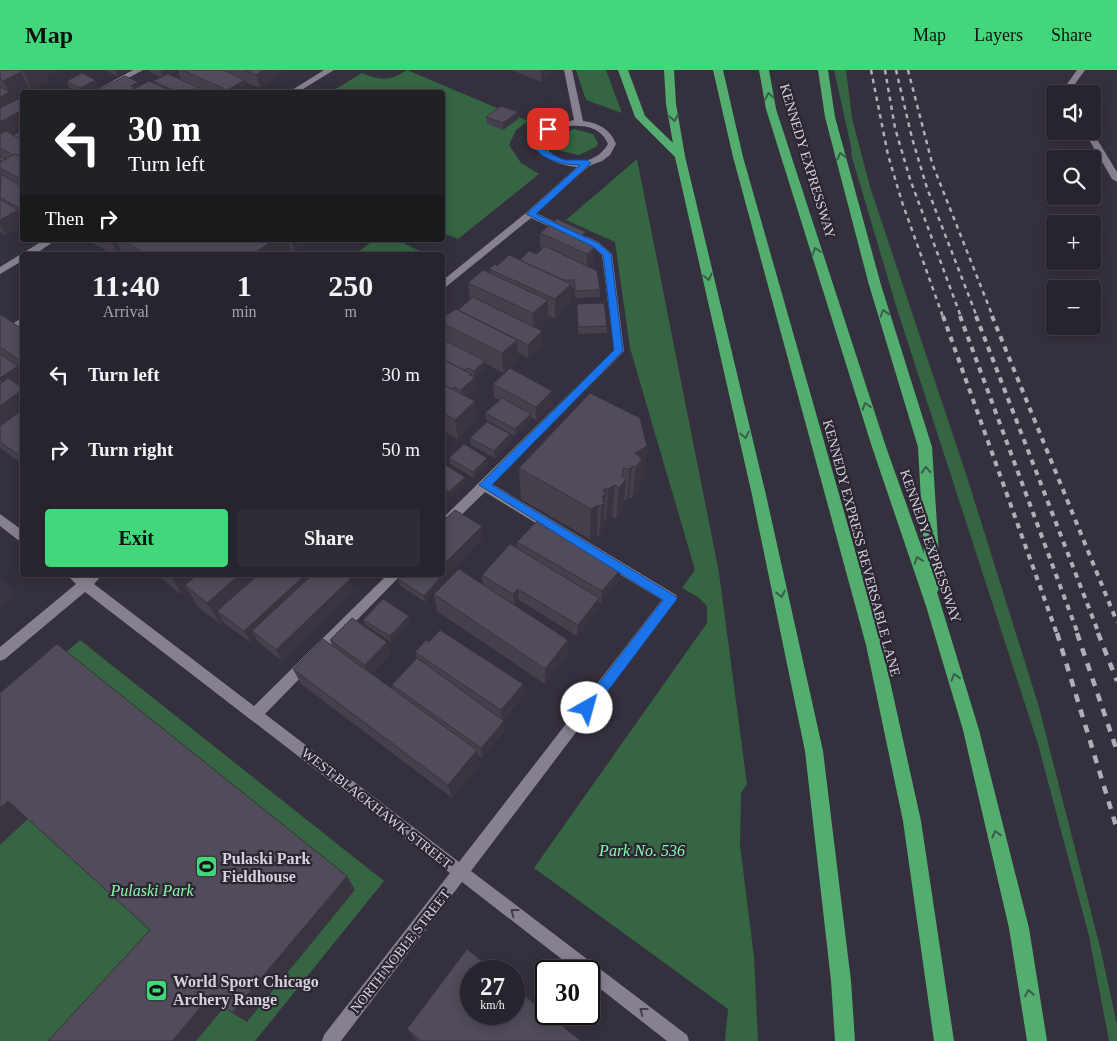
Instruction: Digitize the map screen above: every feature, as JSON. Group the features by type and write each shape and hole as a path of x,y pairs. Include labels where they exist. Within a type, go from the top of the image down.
{"highway":[{"path":"623,70 640,117 680,156"},
{"path":"669,70 671,104 680,156 759,495 814,751 841,981 845,1041"},
{"name":"KENNEDY EXPRESS REVERSABLE LANE","path":"718,70 738,157 874,645 912,821 944,1041"},
{"name":"KENNEDY EXPRESSWAY","path":"764,70 771,109 879,447 934,606 972,730 1019,928 1037,1041"},
{"path":"823,70 830,117 875,285 925,447 934,606"}],"street":[{"path":"102,90 139,70"},
{"path":"296,90 330,70"},
{"path":"568,70 579,122"},
{"path":"1070,85 1081,70"},
{"path":"445,285 530,214 587,163 605,155 612,144 606,132 589,124 579,122 567,123 548,129 541,135 540,148 544,154 563,163 587,163"},
{"path":"1094,140 1117,178"},
{"path":"445,524 619,351 607,254 595,244 530,214"},
{"path":"32,252 48,242"},
{"path":"0,271 20,259"},
{"name":"NORTH NOBLE STREET","path":"330,1041 671,599 484,485"},
{"path":"0,519 20,534"},
{"path":"255,714 393,577"},
{"path":"0,655 91,580"},
{"name":"WEST BLACKHAWK STREET","path":"91,580 255,714 681,1041"}],"green space":[{"path":"407,70 528,121 516,130 509,145 521,163 539,174 458,239 445,234 445,90 334,90 362,73 385,79"},
{"path":"576,70 606,70 622,113 586,100"},
{"path":"834,70 846,70 852,118 870,187 967,477 1039,707 1101,951 1117,1025 1117,1041 1109,1041 1089,936 1038,744 897,309 851,154 852,151"},
{"path":"574,129 593,134 598,143 596,147 579,155 557,150 553,142 556,135"},
{"name":"Park No. 536","path":"637,159 719,573 747,784 741,793 740,845 754,957 758,1041 725,1041 728,1009 534,868 707,623 707,606 698,597 682,588 695,570 630,348 615,242 566,220"},
{"path":"371,242 401,242 422,252 358,252"},
{"name":"Pulaski Park","path":"80,640 384,881 255,1041 0,1041 0,709"}],"building":[{"path":"0,70 18,70 21,72 3,81 0,79"},
{"path":"182,70 223,70 245,80 227,90"},
{"path":"245,70 264,70 256,75"},
{"path":"82,73 96,80 80,88 67,81"},
{"path":"168,74 204,90 173,90 153,81"},
{"path":"125,76 138,82 131,86 135,88 132,90 100,89"},
{"path":"149,81 169,90 132,90"},
{"path":"0,87 10,92 0,97"},
{"path":"20,98 20,111 0,122 0,108"},
{"path":"501,106 518,112 503,123 486,117"},
{"path":"6,131 20,139 20,157 0,148 0,134"},
{"path":"20,131 20,139 13,135"},
{"path":"15,154 20,157 20,179 0,168 0,162"},
{"path":"0,156 6,159 0,162"},
{"path":"1,174 20,186 20,209 0,197"},
{"path":"0,199 18,210 0,220"},
{"path":"557,219 586,232 578,239 595,247 587,254 540,233"},
{"path":"125,242 270,242 256,252 142,252"},
{"path":"545,246 597,271 600,290 576,291 574,280 563,280 520,260 529,251 537,254"},
{"path":"509,255 571,284 555,299 489,269 495,264 497,266"},
{"path":"483,270 548,300 533,313 468,283"},
{"path":"473,297 542,331 528,345 458,310"},
{"path":"604,303 607,326 578,327 577,304"},
{"path":"456,309 517,340 502,353 445,324 445,316"},
{"path":"0,314 20,328 20,361 0,347"},
{"path":"445,341 485,361 474,371 468,368 464,370 445,360"},
{"path":"0,354 18,366 0,378"},
{"path":"445,361 475,377 461,390 455,387 452,389 445,386"},
{"path":"510,368 552,391 536,407 493,384"},
{"path":"8,378 20,387 20,391 0,406 0,384"},
{"path":"445,386 475,401 455,420 445,414"},
{"path":"590,393 640,418 647,446 635,453 642,459 636,467 632,466 630,469 623,468 622,476 626,479 619,488 615,485 608,489 606,488 603,491 606,493 602,497 604,499 602,501 605,502 601,506 598,505 591,509 519,468"},
{"path":"502,398 531,414 515,429 485,413"},
{"path":"20,411 20,456 0,442 0,426"},
{"path":"487,422 510,434 494,451 470,438"},
{"path":"464,444 487,458 473,472 449,458"},
{"path":"445,465 465,477 449,492 445,489"},
{"path":"455,510 482,526 445,563 445,519"},
{"path":"537,521 621,569 602,591 517,542"},
{"path":"510,544 599,598 578,625 518,589 513,594 482,575"},
{"path":"459,569 568,640 545,669 434,594"},
{"path":"195,577 237,577 207,603 185,585"},
{"path":"256,577 303,577 244,631 217,611"},
{"path":"310,577 348,577 350,579 276,650 252,631"},
{"path":"400,577 441,577 424,596 398,579"},
{"path":"383,599 409,616 390,636 363,620"},
{"path":"352,618 387,642 365,665 330,640"},
{"path":"440,630 523,684 501,710 415,652 426,640 429,642"},
{"path":"323,639 477,750 448,785 293,669"},
{"name":"Pulaski Park","path":"57,644 347,876 232,1013 212,994 172,1041 48,1041 150,930 8,801 0,808 0,693"},
{"path":"417,658 504,721 481,748 392,685"},
{"path":"467,949 480,960 460,960 460,1025 525,1025 525,996 535,1004 535,1025 561,1025 581,1041 421,1041 407,1029"}],"railway":[{"path":"871,70 888,155 902,202 943,317"},
{"path":"885,70 895,128 910,179 961,317"},
{"path":"896,70 912,138 927,188 977,317"},
{"path":"908,70 932,163 993,317"},
{"path":"943,316 1057,634"},
{"path":"960,316 1078,634"},
{"path":"976,316 1099,634"},
{"path":"992,316 1117,622"},
{"path":"1057,633 1117,829"},
{"path":"1077,633 1117,751"},
{"path":"1098,633 1117,681"}],"place":[{"name":"Pulaski Park Fieldhouse","path":"206,867"},
{"name":"World Sport Chicago Archery Range","path":"157,990"}],"route":[{"path":"548,129 541,135 539,141 540,148 544,154 563,163 587,163 530,214 595,244 607,254 619,351 484,485 671,599 587,708"}]}
